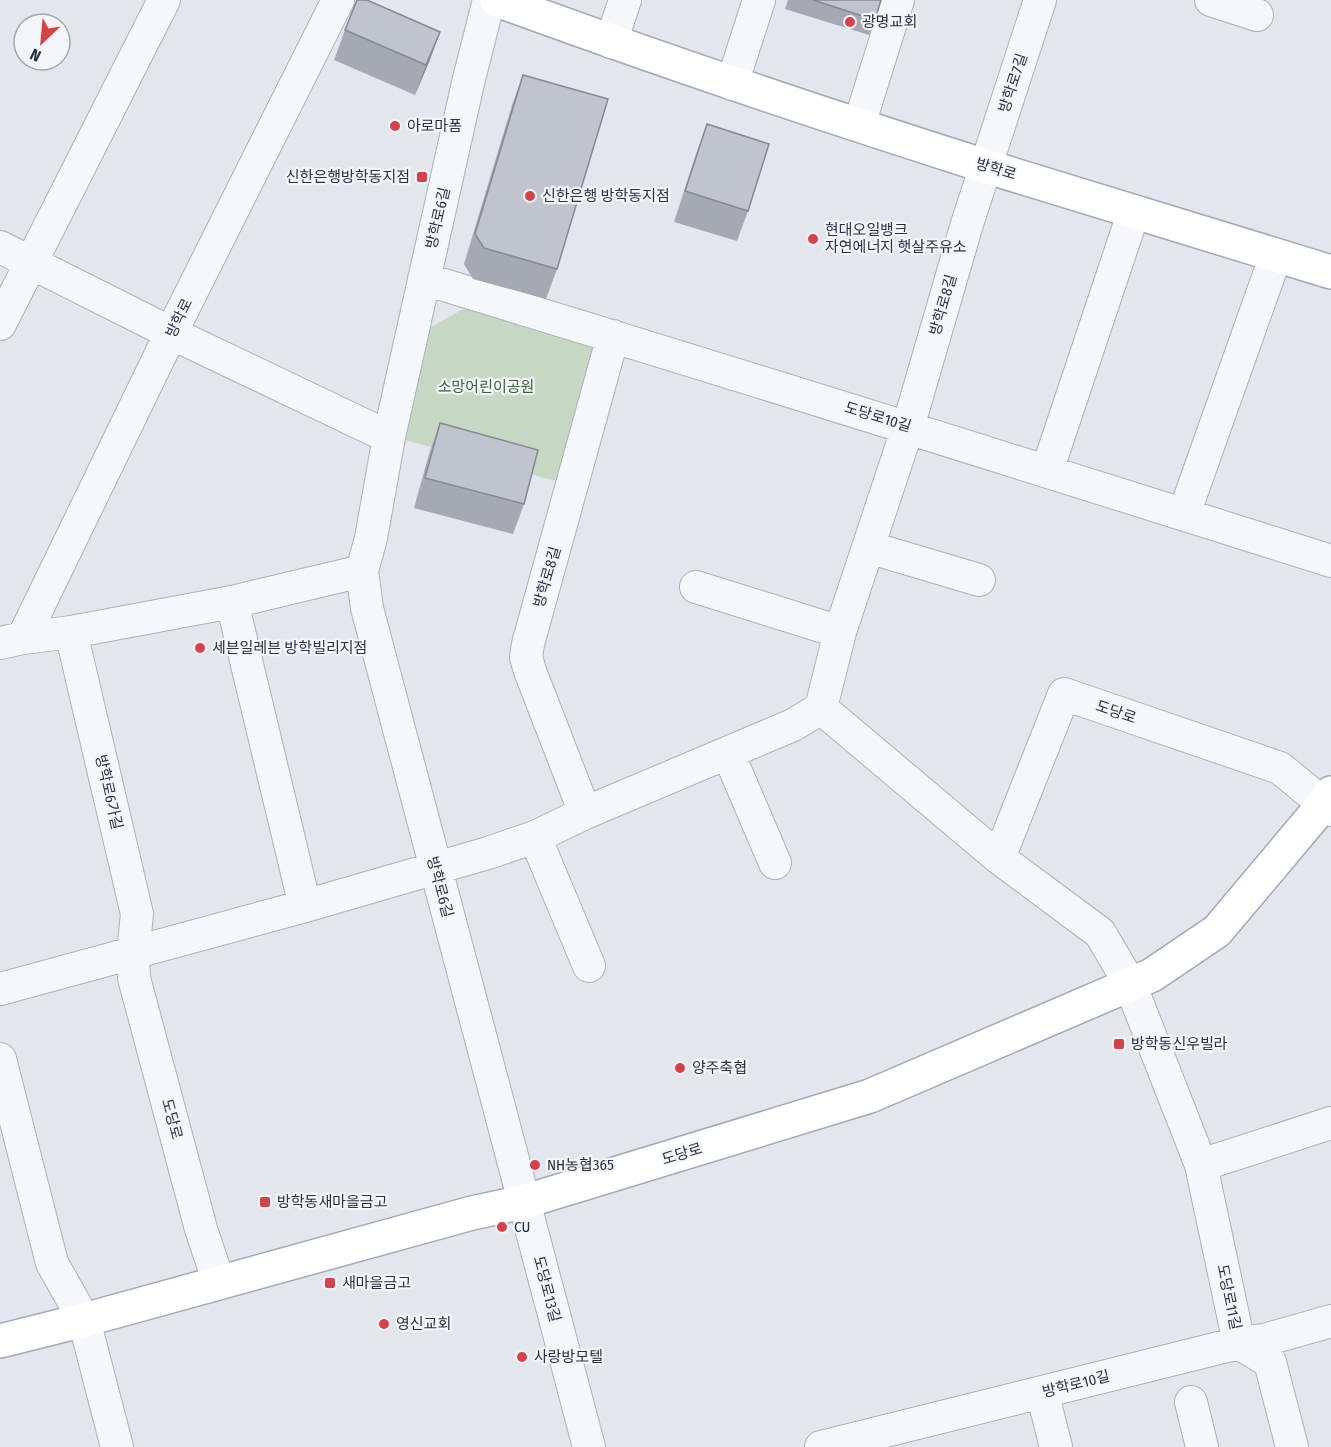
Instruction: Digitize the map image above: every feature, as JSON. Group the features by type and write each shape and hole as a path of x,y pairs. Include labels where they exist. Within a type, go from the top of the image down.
{"main road":[{"name":"방학로","path":"497,0 732,84 985,166 1331,272"},
{"name":"도당로","path":"0,1341 472,1213 523,1202 870,1096 1152,975 1216,931 1328,803"}],"street":[{"path":"0,324 164,0"},
{"name":"방학로","path":"12,641 171,333 338,0"},
{"name":"방학로6길","path":"489,0 388,437 362,571 367,608 523,1202"},
{"path":"611,42 625,0"},
{"path":"732,84 759,0"},
{"path":"859,124 898,0"},
{"name":"방학로7길","path":"985,166 1040,0"},
{"path":"1211,0 1257,15"},
{"name":"방학로8길","path":"821,708 840,632 908,427 985,166"},
{"path":"1047,471 1134,211"},
{"path":"0,247 171,333 388,437"},
{"path":"1184,514 1276,255"},
{"name":"도당로10길","path":"424,279 1184,514 1328,551"},
{"name":"방학로8길","path":"585,813 526,657 613,336"},
{"path":"868,547 979,580"},
{"path":"12,641 232,602 362,571"},
{"path":"696,588 840,632"},
{"path":"232,602 305,906"},
{"name":"방학로6가길","path":"71,632 137,914 132,953"},
{"name":"도당로","path":"999,858 1064,694 1280,768 1328,803"},
{"path":"0,989 305,906 535,837 585,813 793,725 821,708 999,858 1100,933 1130,984"},
{"path":"728,753 775,863"},
{"path":"535,837 589,966"},
{"name":"도당로","path":"132,953 134,978 201,1229 219,1283"},
{"name":"도당로11길","path":"1130,984 1201,1165 1239,1343 1270,1362 1292,1447"},
{"path":"0,1059 52,1263 84,1320 117,1447"},
{"path":"1201,1165 1331,1123"},
{"name":"도당로13길","path":"523,1202 589,1447"},
{"name":"방학로10길","path":"821,1447 901,1437 1042,1392 1239,1343 1264,1340 1331,1321"},
{"path":"1042,1392 1056,1447"},
{"path":"1191,1402 1202,1447"}],"green space":[{"name":"소망어린이공원","path":"469,306 594,343 556,481 398,438 424,331"}],"building":[{"path":"357,0 367,0 440,32 426,65 345,30"},
{"path":"813,0 881,0 875,20"},
{"name":"신한은행 방학동지점","path":"523,75 608,99 557,269 484,248 475,234"},
{"path":"707,124 769,144 748,211 685,191"},
{"path":"440,423 538,450 524,504 425,478"}],"place":[{"name":"광명교회","path":"850,22"},
{"name":"아로마폼","path":"395,126"},
{"name":"신한은행방학동지점","path":"422,177"},
{"name":"신한은행 방학동지점","path":"530,196"},
{"name":"현대오일뱅크 자연에너지 햇살주유소","path":"813,239"},
{"name":"세븐일레븐 방학빌리지점","path":"200,648"},
{"name":"방학동신우빌라","path":"1119,1044"},
{"name":"양주축협","path":"680,1068"},
{"name":"NH농협365","path":"535,1165"},
{"name":"방학동새마을금고","path":"265,1202"},
{"name":"CU","path":"502,1227"},
{"name":"새마을금고","path":"330,1283"},
{"name":"영신교회","path":"384,1324"},
{"name":"사랑방모텔","path":"522,1357"}]}
